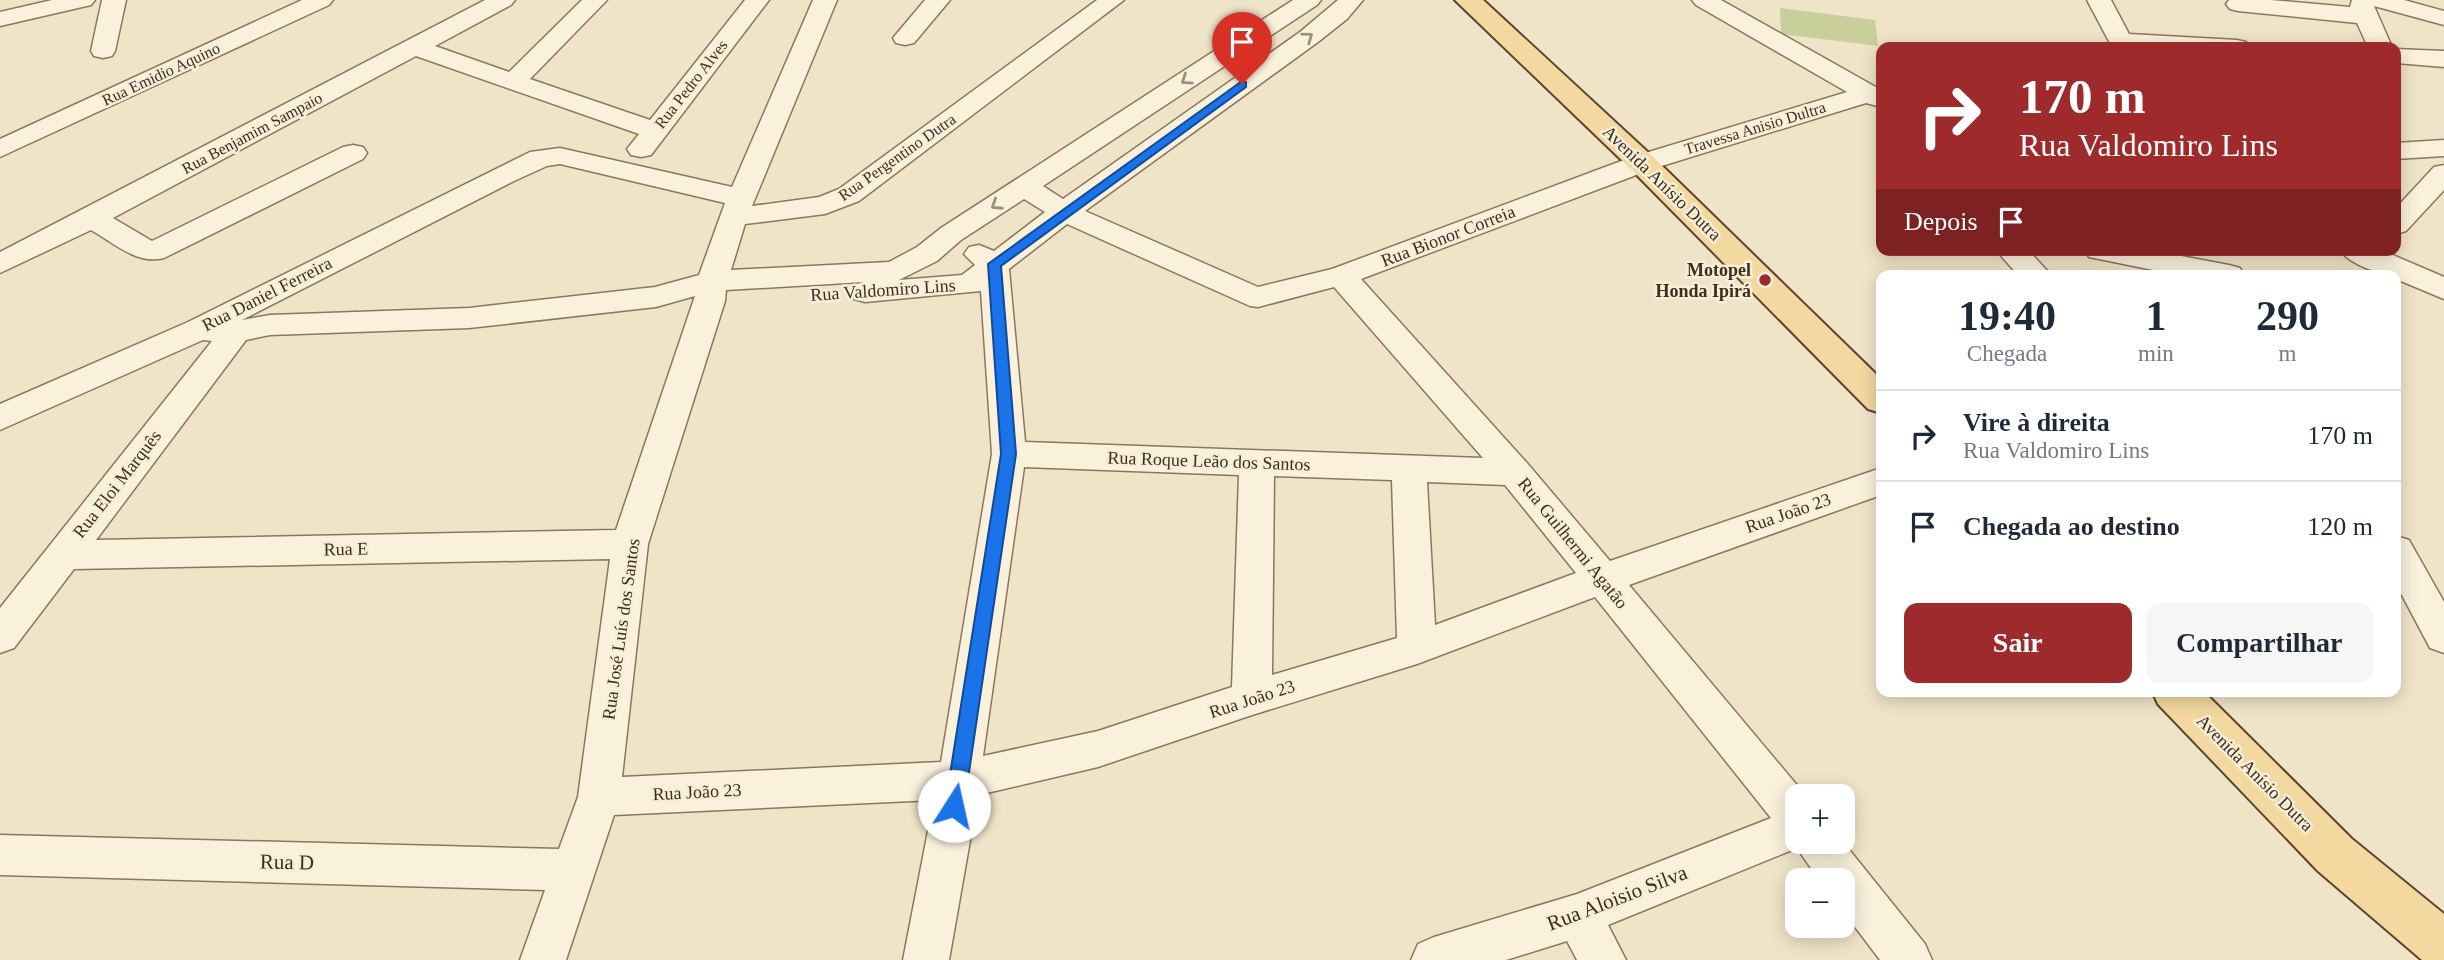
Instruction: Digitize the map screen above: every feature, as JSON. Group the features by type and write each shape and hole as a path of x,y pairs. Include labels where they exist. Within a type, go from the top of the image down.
{"main road":[{"name":"Avenida Anísio Dutra","path":"1468,0 1642,163 1876,395"},
{"name":"Avenida Anísio Dutra","path":"2180,697 2336,855"},
{"path":"2336,855 2444,946"},
{"path":"2336,855 2420,960"}],"street":[{"path":"0,19 56,3 83,0"},
{"path":"103,51 114,0"},
{"name":"Rua Emidio Aquino","path":"0,149 321,0"},
{"name":"Rua Benjamim Sampaio","path":"0,264 503,0"},
{"path":"514,81 595,0"},
{"name":"Rua Pedro Alves","path":"626,169 757,0"},
{"path":"711,291 737,208 825,0"},
{"path":"905,38 938,0"},
{"name":"Rua Pergentino Dutra","path":"737,208 825,205 849,195 1112,0"},
{"path":"1704,0 1875,97"},
{"path":"2099,0 2122,42"},
{"path":"1304,1 1345,7"},
{"name":"Rua Valdomiro Lins","path":"199,329 236,332 270,325 469,318 895,271 927,254 951,234 1304,1"},
{"path":"2238,4 2368,5 2444,18"},
{"path":"2368,5 2379,42"},
{"name":"Rua Valdomiro Lins","path":"711,291 941,288 970,284 1345,7"},
{"path":"414,47 655,131"},
{"path":"2401,56 2444,59"},
{"name":"Travessa Anisio Dultra","path":"1642,163 1875,97"},
{"path":"574,159 626,121"},
{"path":"2401,151 2444,148"},
{"path":"2401,152 2444,173 2401,220"},
{"path":"92,218 146,250 154,251 353,153"},
{"path":"270,325 530,162 549,156 626,169 737,208"},
{"name":"Rua Daniel Ferreira","path":"0,418 199,329 530,162"},
{"name":"Rua Bionor Correia","path":"1064,212 1250,296 1258,297 1341,276 1642,163"},
{"path":"1025,187 1064,212"},
{"path":"926,960 959,780 1009,454 994,264 951,234"},
{"path":"2017,256 2031,270"},
{"path":"2130,256 2203,270"},
{"path":"2374,256 2444,289"},
{"name":"Rua Guilhermi Agatão","path":"1341,276 1515,472 1785,803"},
{"name":"Rua José Luís dos Santos","path":"543,960 598,797 630,544 711,291"},
{"name":"Rua Eloi Marquês","path":"0,637 236,332"},
{"name":"Rua Roque Leão dos Santos","path":"1009,454 1515,472"},
{"path":"1252,698 1257,462"},
{"path":"1409,470 1417,648"},
{"name":"Rua João 23","path":"598,797 959,780 1098,749 1252,698 1417,648 1602,579 1876,483"},
{"name":"Rua E","path":"62,555 630,544"},
{"path":"2401,559 2444,637"},
{"name":"Rua Aloisio Silva","path":"1434,960 1577,916 1785,833"},
{"path":"1825,854 1909,960"},
{"name":"Rua D","path":"0,855 574,870"},
{"path":"1577,916 1603,960"}],"green space":[{"path":"1780,8 1875,20 1878,42 1876,46 1781,34"}],"place":[{"name":"Motopel Honda Ipirá","path":"1765,280"}],"route":[{"path":"954,806 1009,454 994,264 1242,84"}]}
